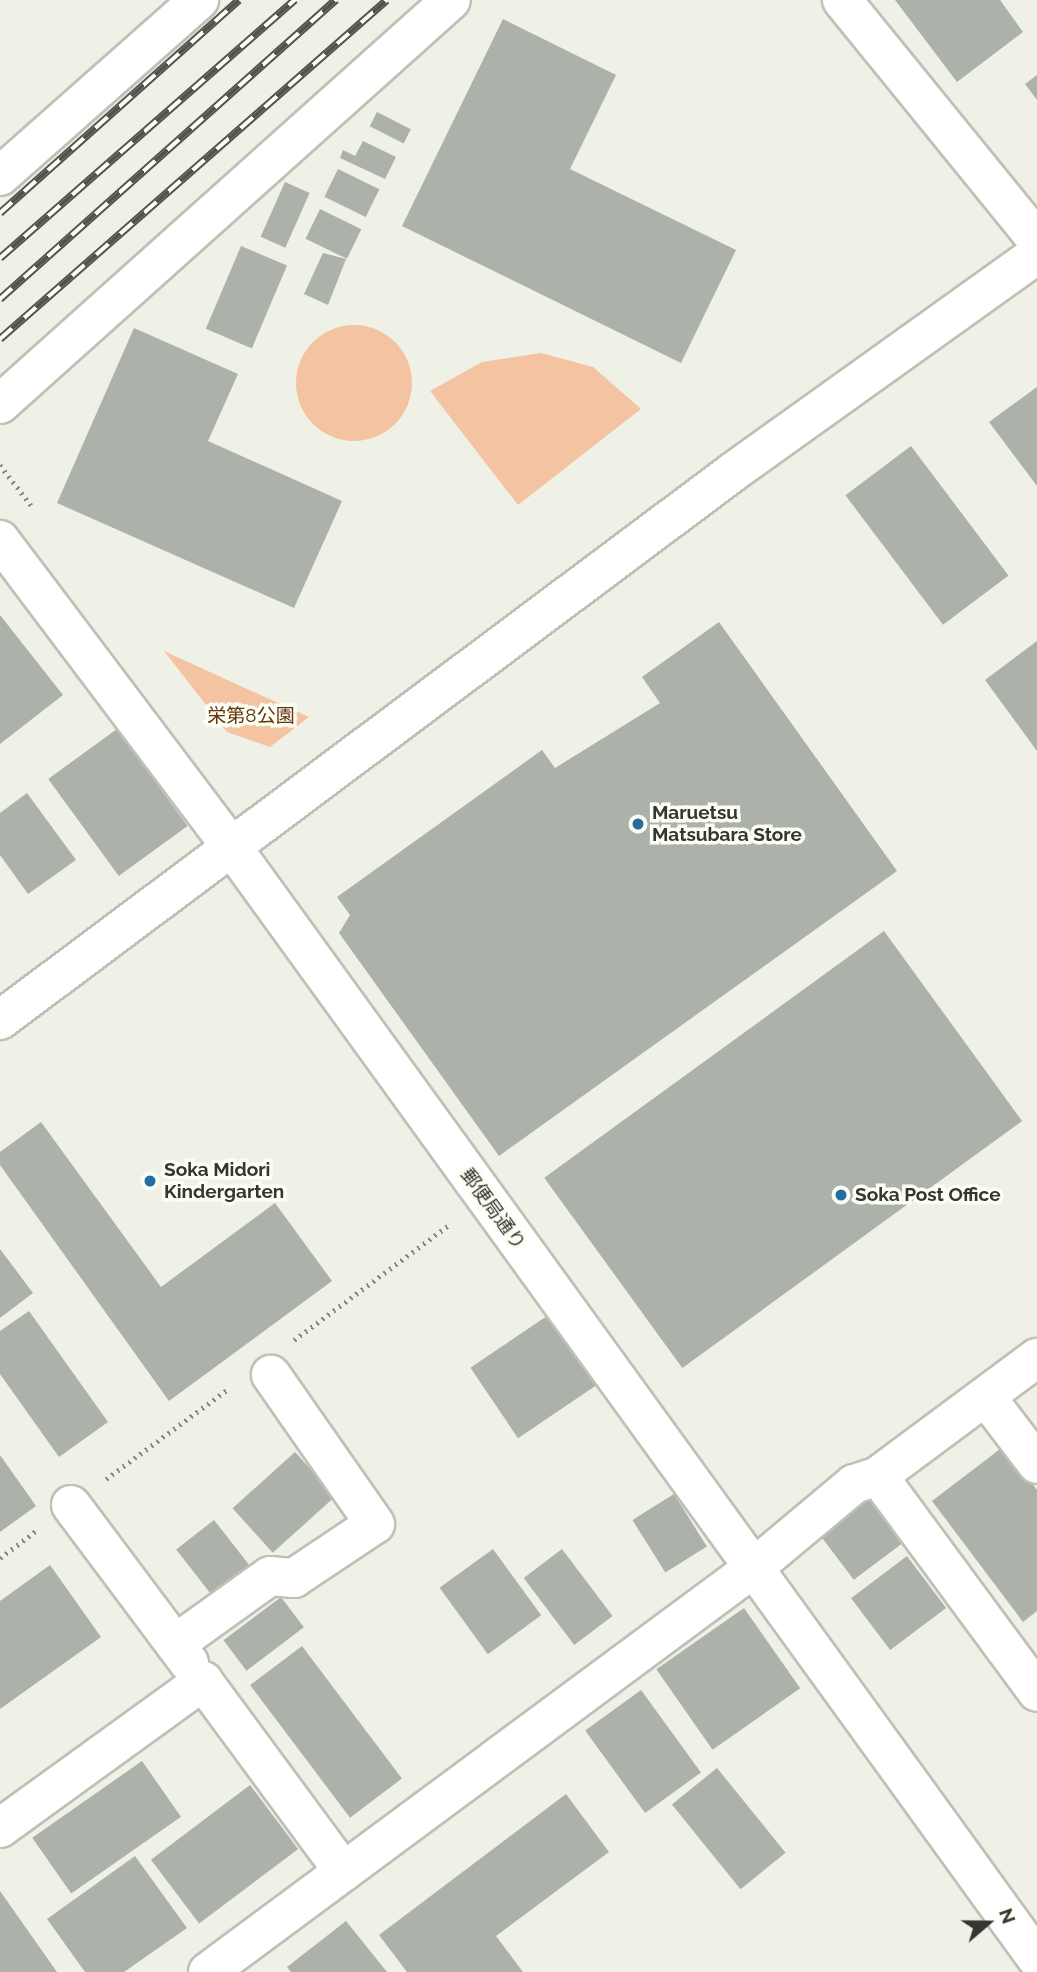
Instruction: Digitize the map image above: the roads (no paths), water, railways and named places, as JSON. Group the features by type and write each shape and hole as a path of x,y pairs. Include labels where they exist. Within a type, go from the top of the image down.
{"street":[{"path":"0,176 199,0"},
{"path":"0,404 451,0"},
{"path":"842,0 1037,240"},
{"path":"5,1006 234,850 733,472 1037,254"},
{"name":"郵便局通り","path":"0,540 234,850 756,1566 1037,1959"},
{"path":"208,1972 756,1566 854,1484 878,1476 1037,1358"},
{"path":"175,1644 270,1576 294,1578 375,1524 271,1375"},
{"path":"986,1397 1037,1464"},
{"path":"878,1476 1037,1692"},
{"path":"71,1505 344,1872"},
{"path":"0,1828 203,1681"}],"railway":[{"path":"0,213 239,0"},
{"path":"0,258 295,0"},
{"path":"0,299 336,0"},
{"path":"0,339 387,0"}],"place":[{"name":"Maruetsu Matsubara Store","path":"638,824"},
{"name":"Soka Midori Kindergarten","path":"150,1181"},
{"name":"Soka Post Office","path":"841,1195"}],"park label":[{"name":"栄第8公園","path":"251,716"}]}
